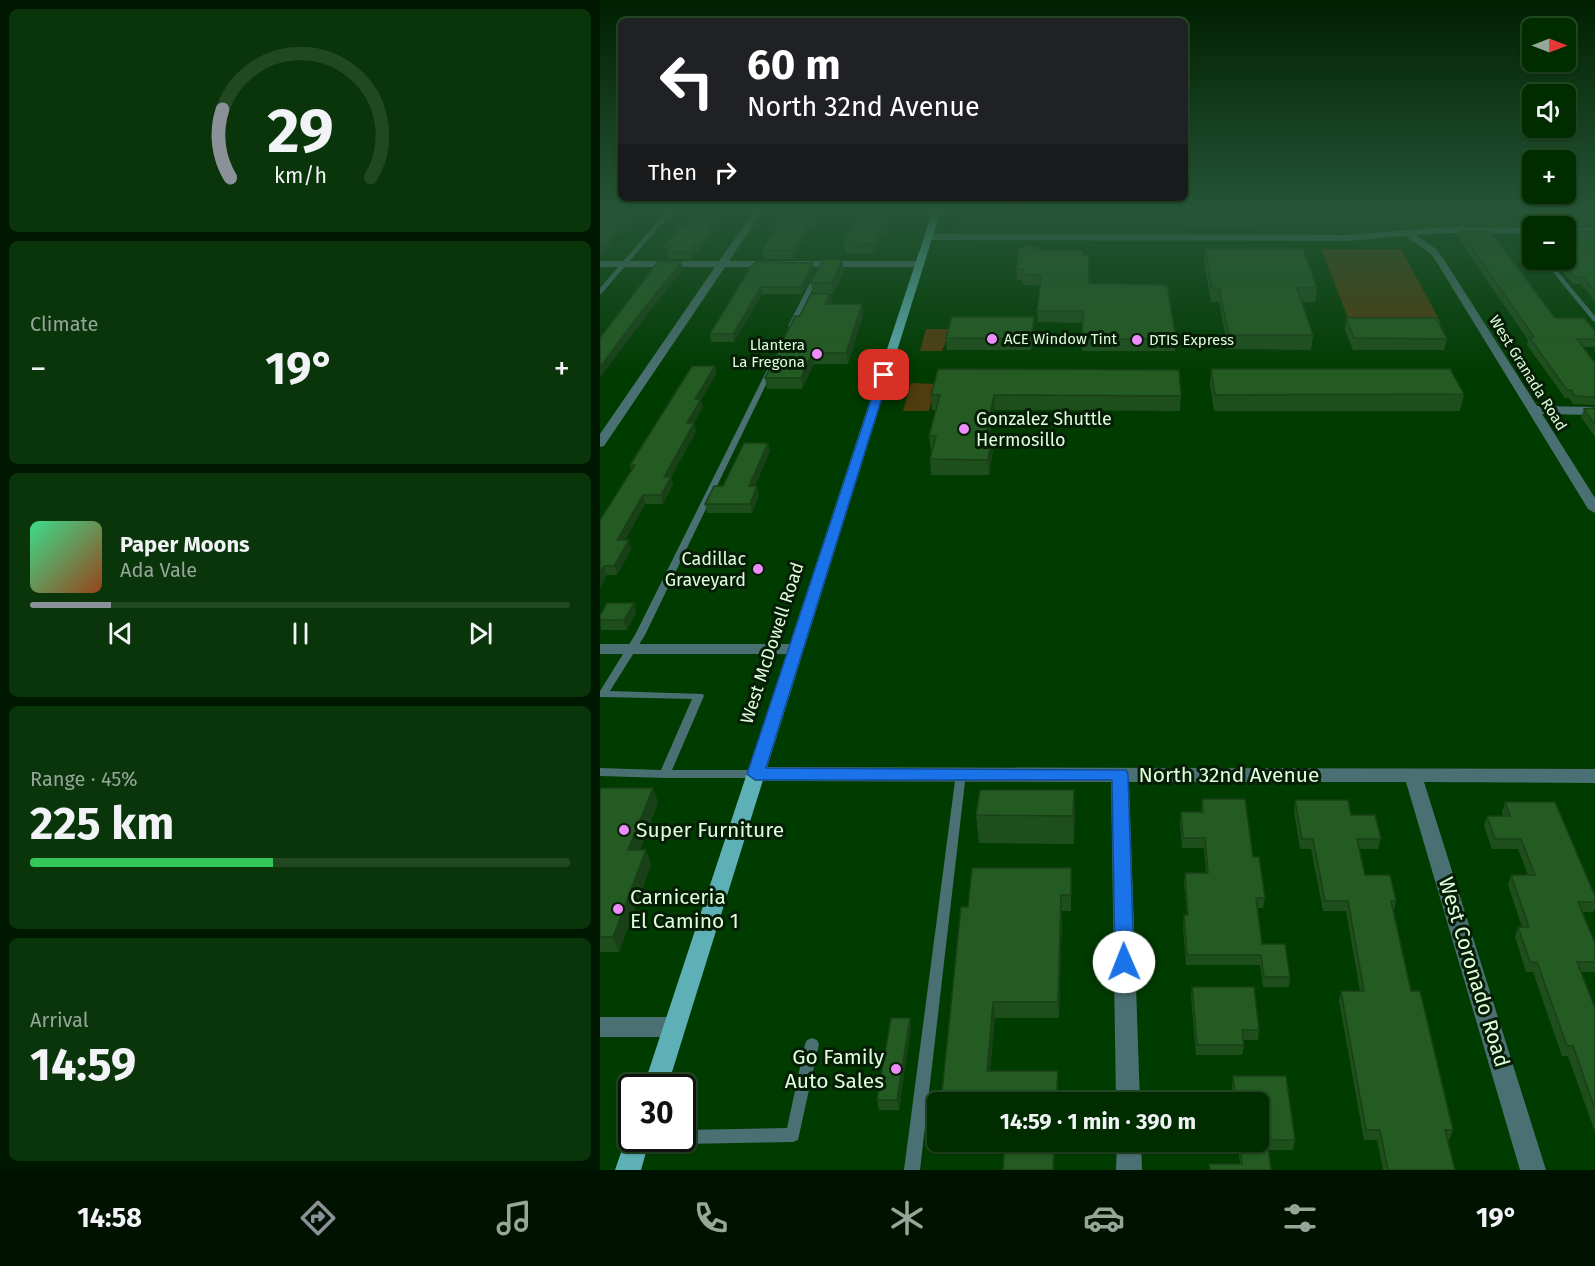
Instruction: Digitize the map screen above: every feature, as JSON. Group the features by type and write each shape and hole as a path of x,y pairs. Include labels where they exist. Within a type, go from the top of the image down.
{"main road":[{"name":"West McDowell Road","path":"659,1074 919,268"},
{"path":"628,1170 634,1152"}],"street":[{"path":"600,443 720,268"},
{"name":"West Granada Road","path":"1445,268 1595,508"},
{"path":"1533,410 1595,411"},
{"path":"600,650 796,649"},
{"name":"North 32nd Avenue","path":"755,774 1595,776"},
{"path":"1120,774 1128,1092"},
{"name":"West Coronado Road","path":"1413,775 1533,1170"},
{"path":"600,1027 674,1027"},
{"path":"1129,1152 1129,1170"}],"lane":[{"path":"600,292 621,268"},
{"path":"786,336 820,268"},
{"path":"1553,270 1595,320"},
{"path":"602,697 640,635 776,357"},
{"path":"602,697 699,696 665,774"},
{"path":"600,772 755,774"},
{"path":"912,1170 961,773"},
{"path":"696,1137 793,1135 812,1044"}],"shaded area":[{"path":"1328,268 1411,268 1441,323 1350,323"},
{"path":"926,329 951,329 942,351 920,351"},
{"path":"911,383 936,384 929,411 903,411"}],"building":[{"path":"654,268 677,268 600,367 600,338"},
{"path":"750,268 811,268 801,287 761,287 733,334 710,334"},
{"path":"819,268 839,268 832,283 811,283"},
{"path":"1089,268 1089,283 1167,285 1176,339 1082,339 1083,311 1037,311 1041,277 1022,275 1023,269 1016,269"},
{"path":"1208,268 1310,268 1317,288 1297,288 1313,335 1229,335 1219,288 1212,288"},
{"path":"1486,268 1517,268 1555,318 1584,318 1595,331 1595,339 1577,339 1595,363 1595,397 1575,396 1571,390 1567,390 1529,337 1534,337"},
{"path":"1595,268 1595,291 1583,277 1575,277 1569,270"},
{"path":"811,294 830,294 825,304 862,304 846,353 812,353 801,378 765,378 795,316 800,316"},
{"path":"952,317 1034,317 1031,339 946,338"},
{"path":"1346,318 1436,318 1447,339 1354,338"},
{"path":"692,366 715,366 695,399 701,399 687,423 694,423 664,477 671,477 661,495 643,495 617,540 629,540 614,566 604,566 600,573 600,520 635,465 630,465"},
{"path":"938,369 1179,370 1181,396 994,395 986,434 992,434 988,460 930,459 936,436 929,436 940,395 931,395"},
{"path":"1211,369 1450,369 1464,394 1215,395"},
{"path":"1595,408 1595,425 1584,409"},
{"path":"744,443 768,443 749,486 757,486 750,504 705,504 714,486 723,486"},
{"path":"607,603 634,603 624,620 600,620"},
{"path":"600,788 653,788 628,850 646,850 613,937 600,937"},
{"path":"980,790 1074,790 1073,816 976,815"},
{"path":"1202,799 1245,799 1253,857 1259,857 1265,898 1256,898 1262,944 1285,944 1290,977 1264,977 1261,955 1187,955 1184,915 1188,915 1185,873 1208,873 1205,838 1183,838 1181,812 1203,812"},
{"path":"1295,800 1348,800 1351,815 1375,815 1381,839 1357,839 1365,875 1390,875 1396,901 1391,901 1411,991 1420,991 1453,1130 1445,1130 1455,1170 1388,1170 1380,1130 1366,1130 1341,991 1364,991 1348,901 1325,901 1313,839 1302,839"},
{"path":"1505,802 1555,802 1595,896 1595,902 1578,902 1595,943 1595,962 1577,962 1595,1008 1595,1109 1573,1046 1567,1046 1537,962 1530,962 1518,927 1529,927 1511,875 1535,875 1521,839 1495,839 1487,816 1510,816"},
{"path":"972,868 1071,868 1071,895 1061,895 1058,1002 993,1002 987,1071 1058,1071 1057,1092 942,1092 961,907 968,907"},
{"path":"1192,987 1254,987 1259,1030 1242,1030 1244,1045 1197,1045"},
{"name":"Go Family Auto Sales","path":"891,1018 910,1018 897,1100 877,1100"},
{"path":"1233,1076 1286,1076 1295,1140 1269,1140 1269,1092 1235,1092"},
{"path":"1004,1152 1054,1152 1053,1170 1003,1170"},
{"path":"1241,1152 1269,1152 1271,1170 1210,1170 1209,1164 1242,1164"}],"place":[{"name":"ACE Window Tint","path":"992,339"},
{"name":"DTIS Express","path":"1137,340"},
{"name":"Llantera La Fregona","path":"817,354"},
{"name":"Gonzalez Shuttle Hermosillo","path":"964,429"},
{"name":"Cadillac Graveyard","path":"758,569"},
{"name":"Super Furniture","path":"624,830"},
{"name":"Carniceria El Camino 1","path":"618,909"},
{"name":"Go Family Auto Sales","path":"896,1069"}],"route":[{"path":"884,375 755,774 1120,774 1124,962"}]}
